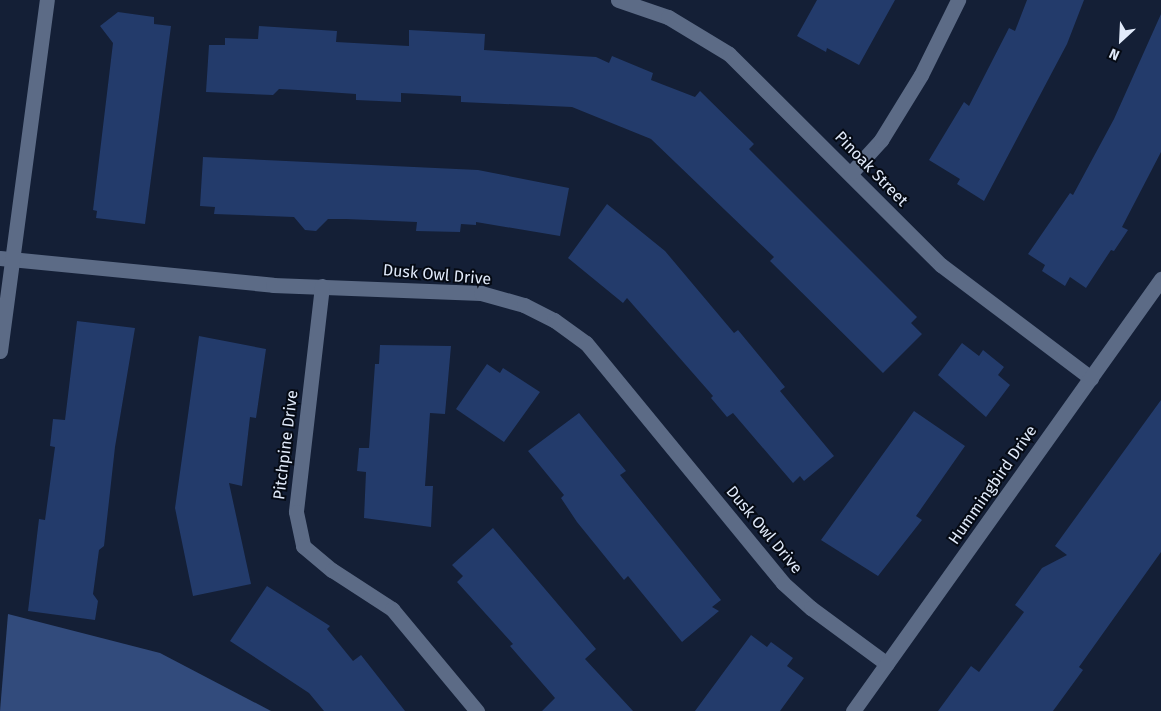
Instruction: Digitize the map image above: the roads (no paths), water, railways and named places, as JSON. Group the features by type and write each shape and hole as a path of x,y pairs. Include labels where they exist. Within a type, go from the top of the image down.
{"street":[{"path":"0,351 6,259 48,0"},
{"name":"Pinoak Street","path":"618,0 668,17 729,54 851,173 941,265 1091,378"},
{"path":"851,173 880,140 906,99 958,0"},
{"name":"Dusk Owl Drive","path":"6,259 176,278 481,293 524,305 554,320 586,343 624,386 783,583 812,608 887,664"},
{"name":"Hummingbird Drive","path":"853,711 1161,279"},
{"name":"Pitchpine Drive","path":"322,286 296,512 303,546 332,570 392,609 477,711"}]}
